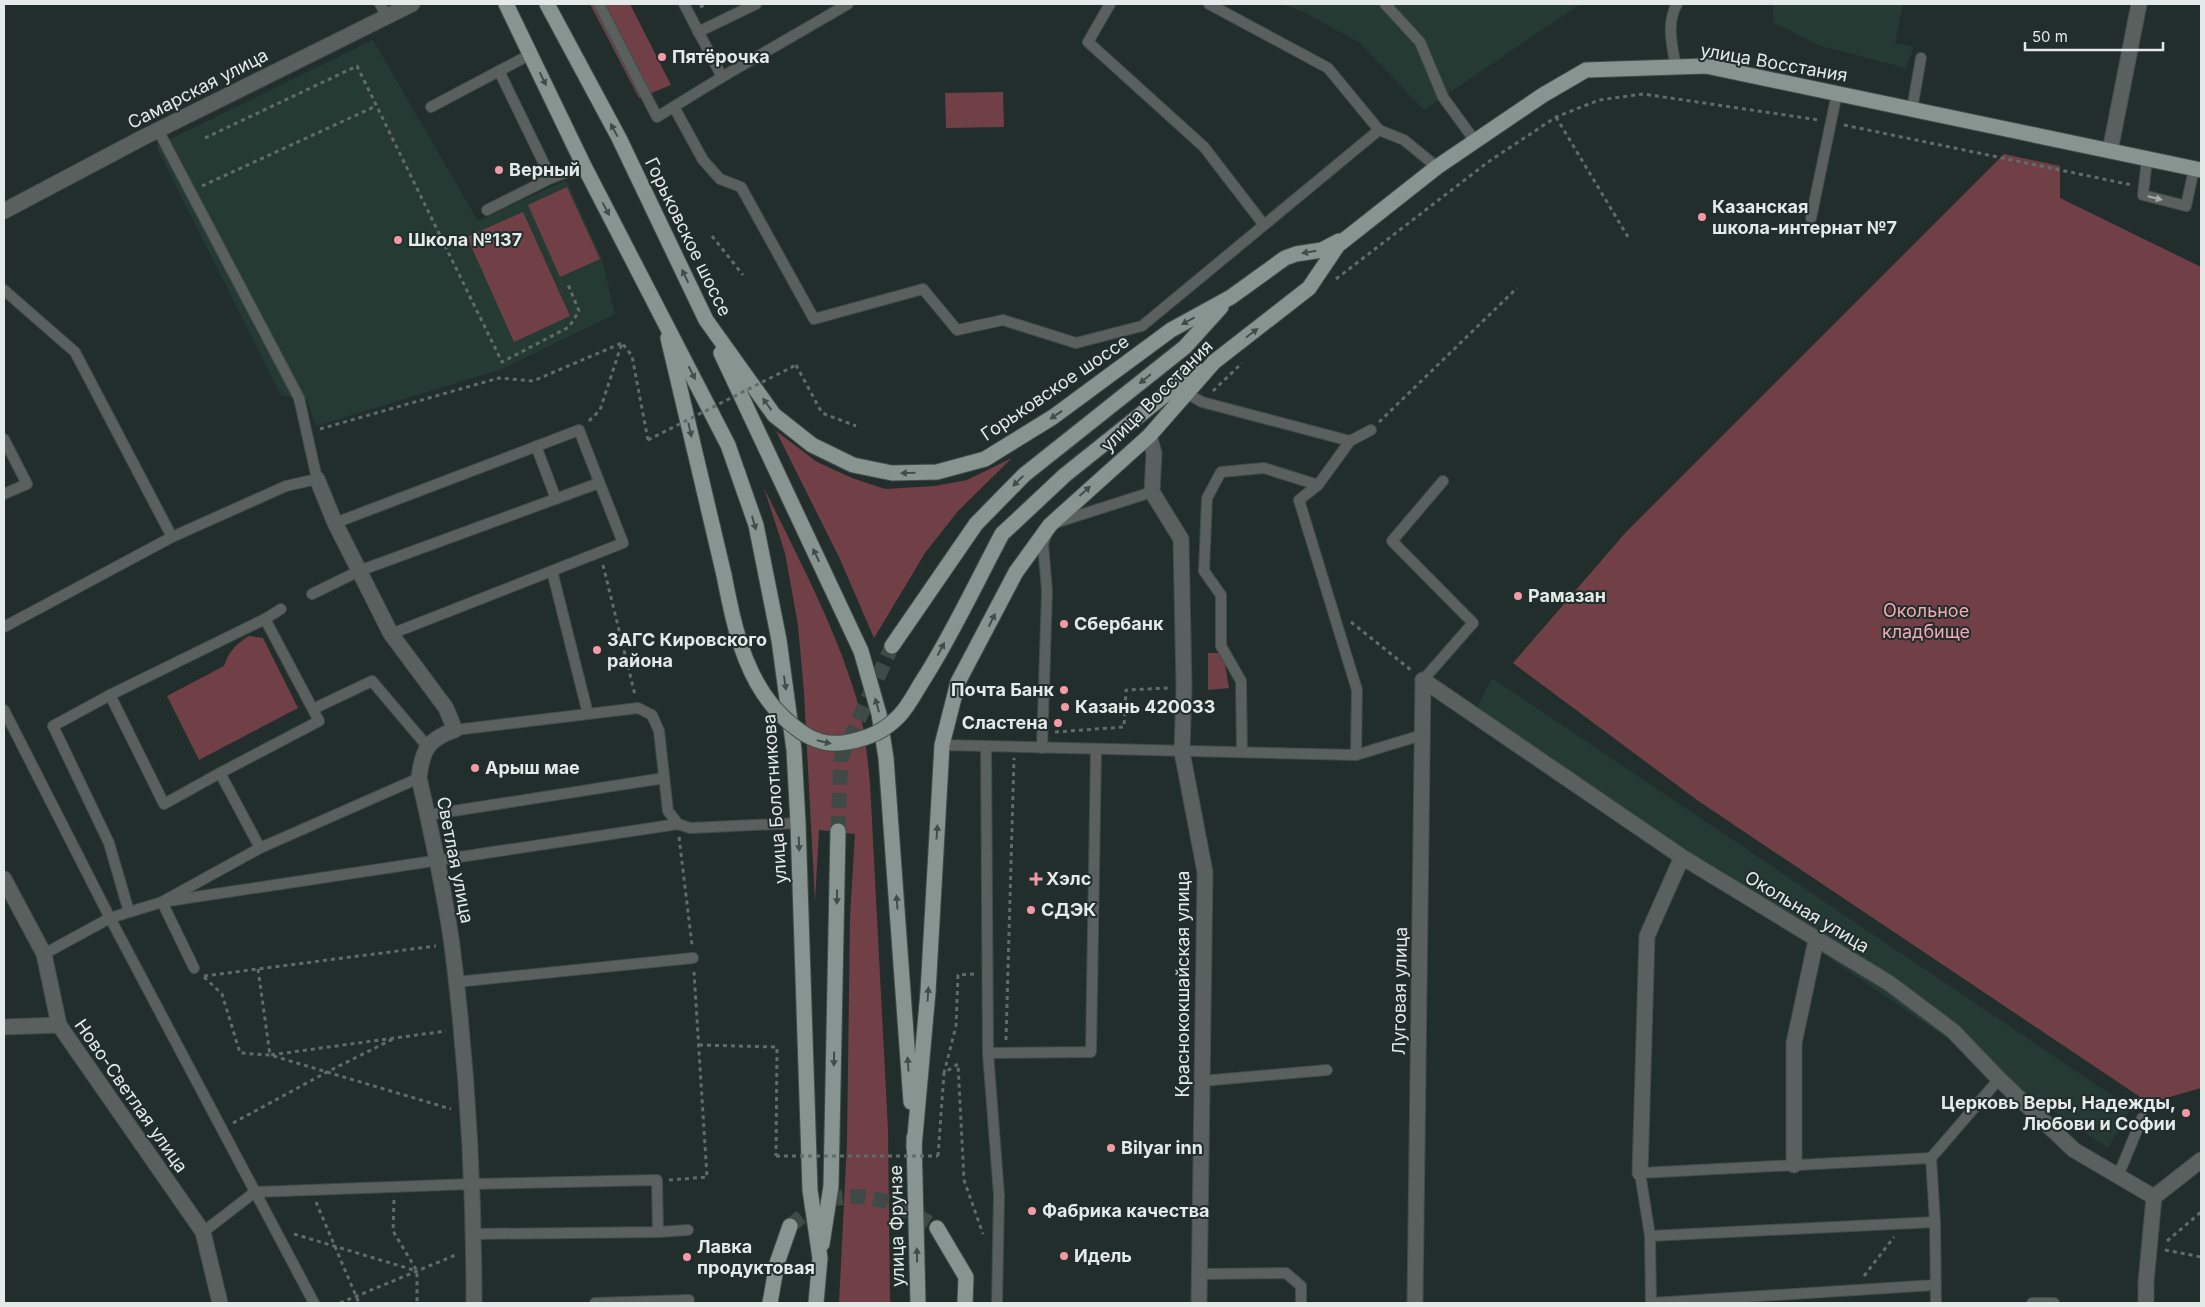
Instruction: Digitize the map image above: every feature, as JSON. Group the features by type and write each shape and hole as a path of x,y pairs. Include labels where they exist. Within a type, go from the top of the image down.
{"main road":[{"path":"506,4 584,166 662,314 744,656 761,692 782,718 809,739 836,745 868,738 886,728 901,714 936,658 1002,534 1065,474 1186,379 1214,362"},
{"name":"Горьковское шоссе","path":"547,4 619,138 706,320 774,415 812,445 853,465 892,473 937,472 985,459 1053,417 1171,330 1231,297"},
{"name":"улица Восстания","path":"914,1147 928,992 942,745 958,682 1016,572 1050,524 1149,436 1214,362 1309,288 1333,251 1353,232 1437,167 1542,95 1586,70 1706,66 2198,170"},
{"name":"улица Восстания","path":"1231,297 1285,258 1296,254 1322,250 1353,232"},
{"path":"892,646 976,524 1024,475 1185,347 1231,297"},
{"name":"улица Болотникова","path":"662,314 728,445 756,526 779,640 794,750 810,1190 820,1258 816,1303"},
{"path":"706,320 861,650 879,714 886,758 914,1147"},
{"path":"820,1258 831,1186 838,831"},
{"name":"улица Фрунзе","path":"914,1147 918,1303"},
{"path":"770,1303 777,1263 790,1226"},
{"path":"937,1228 966,1277 965,1303"}],"street":[{"name":"Самарская улица","path":"4,211 383,10 412,4"},
{"path":"2110,151 2139,4"},
{"path":"1149,436 1154,453 1152,492"},
{"path":"317,479 334,523 391,634 446,708 455,730 439,736 427,746"},
{"name":"Краснококшайская улица","path":"1152,492 1181,539 1184,687 1182,752 1205,872 1199,1303"},
{"name":"Луговая улица","path":"1415,1303 1423,680"},
{"name":"Окольная улица","path":"1423,680 1682,858 1889,983 1945,1025 2074,1150 2154,1197"},
{"name":"Светлая улица","path":"427,746 421,766 420,778 438,859 452,944 456,982 472,1184 474,1303"},
{"path":"1640,1173 1646,936 1682,858"},
{"name":"Ново-Светлая улица","path":"4,879 44,954 59,1025 203,1232 220,1303"},
{"path":"1794,1165 1794,1043 1816,940"},
{"path":"4,1028 59,1025"},
{"path":"2146,1303 2146,1282 2154,1197 2201,1160"}],"lane":[{"path":"599,4 658,118 722,77 848,4"},
{"path":"684,4 722,77"},
{"path":"698,32 756,4"},
{"path":"1110,4 1088,42 1204,148 1264,225"},
{"path":"1209,4 1328,68 1379,130 1404,140 1437,167"},
{"path":"1385,4 1420,42 1443,97 1475,141"},
{"path":"1676,67 1671,37 1672,13 1677,4"},
{"path":"432,107 531,54"},
{"path":"1912,109 1921,58"},
{"path":"499,72 550,178"},
{"path":"1811,218 1837,93"},
{"path":"674,107 703,160 720,179 741,187 814,318 923,288 957,330 1003,320 1076,343 1142,326 1379,130"},
{"path":"4,627 172,537 286,486 317,479 299,398 158,130"},
{"path":"2148,159 2143,195 2186,206 2198,170"},
{"path":"486,210 550,178 584,166"},
{"path":"4,290 74,352 172,537"},
{"path":"1186,393 1202,402 1350,441"},
{"path":"334,523 579,430 623,543 391,634"},
{"path":"1356,756 1357,690 1299,500 1318,485 1350,441 1371,430"},
{"path":"4,438 27,484 4,494"},
{"path":"536,446 556,499"},
{"path":"1242,752 1241,680 1222,646 1222,595 1204,571 1206,498 1222,472 1230,471 1264,468 1318,485"},
{"path":"1423,680 1473,623 1392,540 1443,481"},
{"path":"312,594 359,571 599,483"},
{"path":"1042,748 1047,591 1044,544 1050,524 1152,492"},
{"path":"552,571 588,714"},
{"path":"129,912 109,843 53,726 281,610"},
{"path":"110,696 164,804 319,721 265,619"},
{"path":"313,709 372,680 427,746"},
{"path":"455,730 638,708 652,715 659,731 668,811 678,824"},
{"path":"4,710 110,918 314,1303"},
{"path":"942,745 1356,756 1422,735"},
{"path":"986,747 988,1053 999,1195 997,1303"},
{"path":"988,1053 1091,1052 1096,750"},
{"path":"220,773 260,848"},
{"path":"162,902 260,848 420,778"},
{"path":"428,815 664,778"},
{"path":"44,954 110,918 162,902 678,824 690,828 798,823"},
{"path":"162,902 194,968"},
{"path":"456,982 693,958"},
{"path":"1202,1081 1327,1070"},
{"path":"1936,1303 1935,1222 1931,1158 1999,1079"},
{"path":"2118,1176 2142,1118"},
{"path":"1931,1158 1640,1173 1650,1236 1651,1303 1936,1285"},
{"path":"203,1232 255,1192 472,1184 657,1180 658,1232"},
{"path":"1650,1236 1935,1222"},
{"path":"474,1241 688,1230"},
{"path":"1198,1274 1286,1272 1301,1286 1301,1303"},
{"path":"595,1303 689,1300"},
{"path":"2032,1303 2054,1303"}],"path":[{"path":"205,138 357,66 502,362 569,327 576,319 579,311 567,282"},
{"path":"1331,284 1488,162 1556,117 1599,100 1643,94 1831,122 2144,188"},
{"path":"190,192 376,106"},
{"path":"1556,117 1628,237"},
{"path":"712,236 744,275"},
{"path":"1371,430 1517,288"},
{"path":"308,432 499,378 532,380 622,343"},
{"path":"579,430 600,410 622,343"},
{"path":"622,343 632,356 648,440 796,365 822,414 856,426"},
{"path":"1202,402 1244,361"},
{"path":"600,552 638,708"},
{"path":"1331,606 1423,680"},
{"path":"1042,733 1124,728 1126,690 1184,687"},
{"path":"1006,1053 1014,747"},
{"path":"657,1180 707,1177 693,958 678,824"},
{"path":"203,976 452,944"},
{"path":"194,968 222,994 240,1053 270,1055 460,1029"},
{"path":"258,969 270,1055"},
{"path":"699,1045 777,1047 776,1156 938,1156 944,1074 956,1026 958,975 982,974"},
{"path":"222,1130 327,1072 396,1038"},
{"path":"270,1055 467,1113"},
{"path":"944,1074 958,1064 964,1180 984,1235"},
{"path":"394,1187 393,1231 417,1271 418,1303"},
{"path":"311,1190 359,1303"},
{"path":"2165,1259 2166,1242 2201,1212"},
{"path":"1853,1290 1905,1223"},
{"path":"274,1228 417,1271"},
{"path":"340,1303 417,1271 474,1241"},
{"path":"2165,1250 2201,1257"}],"shaded area":[{"path":"1282,4 1580,4 1424,110 1360,43 1306,13"},
{"path":"1773,4 1903,4 1895,43 1914,47 1906,68 1821,46 1774,23"},
{"name":"Школа №137","path":"373,40 478,221 566,180 602,259 615,314 502,369 316,426 307,400 281,395 156,146"},
{"path":"1492,678 2131,1108 2108,1148 1473,715"}],"green space":[{"path":"590,4 630,4 671,85 639,98"},
{"path":"1003,92 1004,127 946,128 945,93"},
{"name":"Окольное кладбище","path":"2004,154 2060,166 2060,198 2201,267 2201,1088 2149,1103 1697,800 1513,663 1626,532"},
{"path":"567,187 600,259 560,277 528,205"},
{"path":"523,212 570,316 514,342 467,237"},
{"path":"776,431 817,462 852,478 885,489 935,486 967,480 1012,458 958,511 925,553 874,638 839,557"},
{"path":"764,488 837,643 856,697 865,739 870,783 888,1130 890,1303 839,1303 847,1144 850,917 855,834 819,830 815,901 804,693 798,625 785,553"},
{"path":"249,636 263,638 298,708 199,760 167,696 224,666 234,648"},
{"path":"1208,653 1223,653 1229,688 1208,690"}],"tunnel":[{"path":"838,831 841,758 892,646"},
{"path":"790,1226 821,1203 852,1196 882,1200 910,1212 937,1228"}],"place":[{"name":"Пятёрочка","path":"662,57"},
{"name":"Верный","path":"499,170"},
{"name":"Казанская школа-интернат №7","path":"1702,217"},
{"name":"Школа №137","path":"398,240"},
{"name":"Рамазан","path":"1518,596"},
{"name":"Сбербанк","path":"1064,624"},
{"name":"ЗАГС Кировского района","path":"597,650"},
{"name":"Почта Банк","path":"1064,690"},
{"name":"Казань 420033","path":"1065,707"},
{"name":"Сластена","path":"1058,723"},
{"name":"Арыш мае","path":"475,768"},
{"name":"Хэлс","path":"1036,879"},
{"name":"СДЭК","path":"1031,910"},
{"name":"Церковь Веры, Надежды, Любови и Софии","path":"2186,1113"},
{"name":"Bilyar inn","path":"1111,1148"},
{"name":"Фабрика качества","path":"1032,1211"},
{"name":"Идель","path":"1064,1256"},
{"name":"Лавка продуктовая","path":"687,1257"}]}
